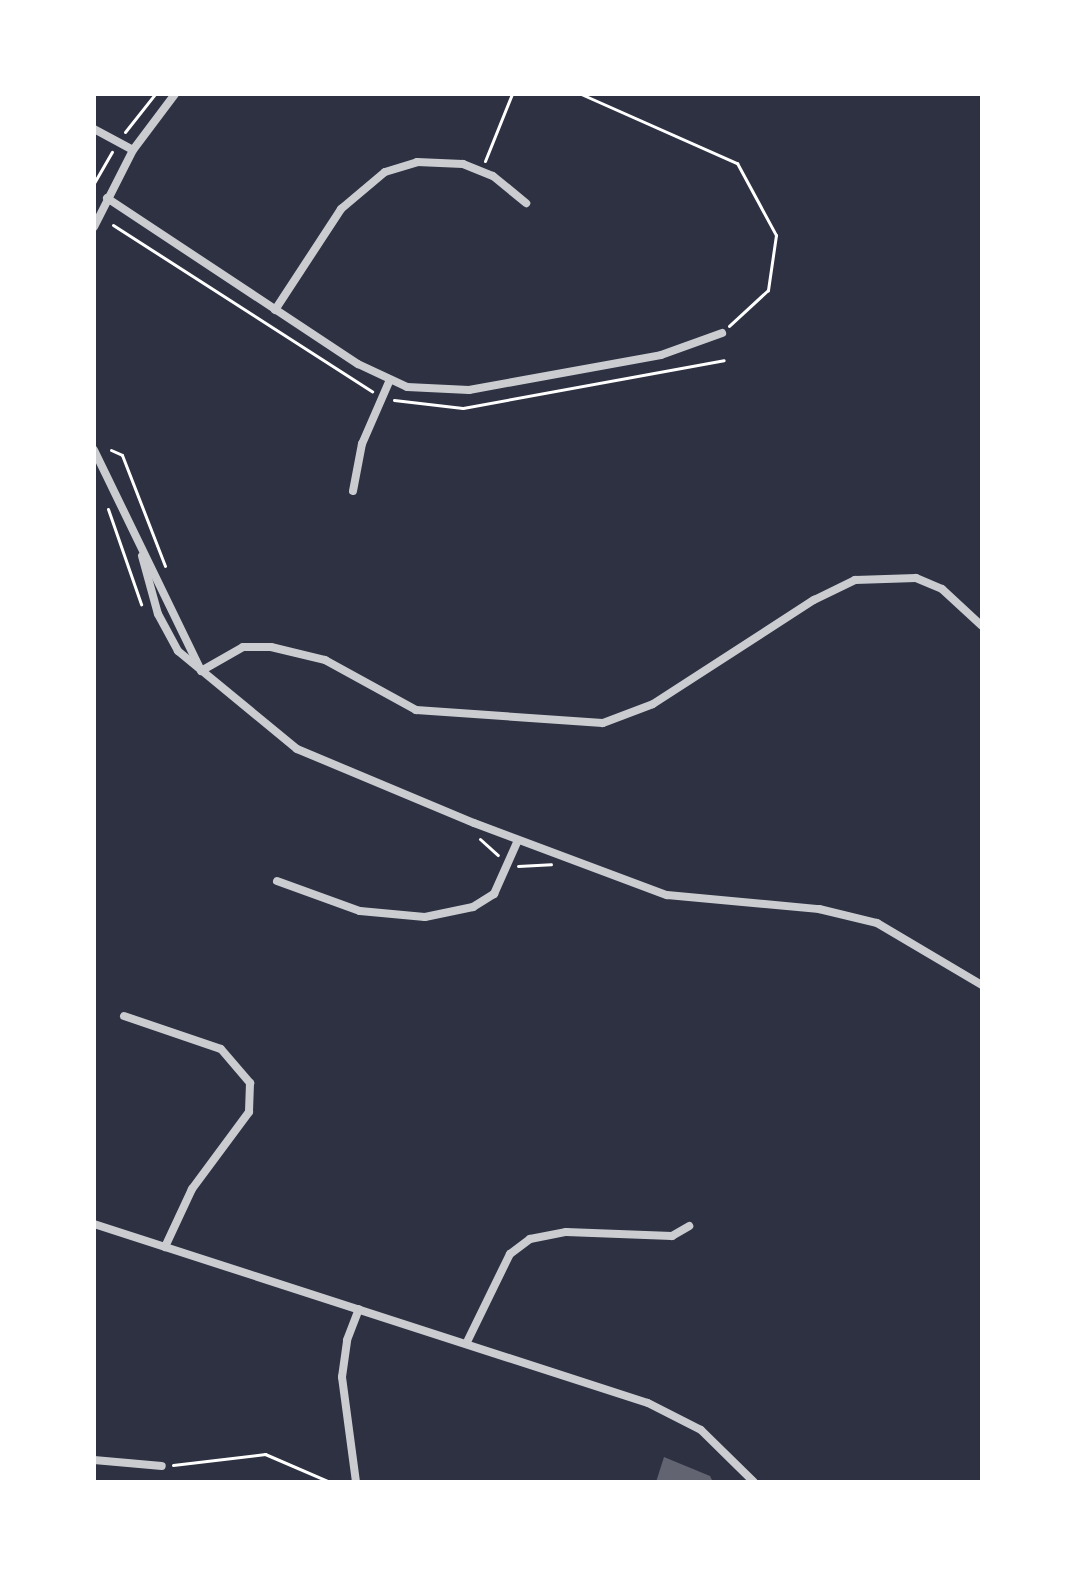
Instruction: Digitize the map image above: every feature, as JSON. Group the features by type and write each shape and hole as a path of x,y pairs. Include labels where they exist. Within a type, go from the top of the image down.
{"street":[{"path":"94,227 133,150 175,94"},
{"path":"94,129 133,150"},
{"path":"275,310 341,209 372,179 417,162 447,161 481,170 526,203"},
{"path":"107,198 389,382 425,391 469,390 661,355 722,333"},
{"path":"353,491 358,458 389,382"},
{"path":"94,450 113,481 142,556 164,629 178,651 297,749 518,840 685,900 861,917 982,985"},
{"path":"201,671 243,647 271,647 325,660 416,710 603,723 653,704 814,600 855,580 916,578 942,589 982,626"},
{"path":"277,881 339,906 425,917 484,901 509,862 518,840"},
{"path":"124,1016 221,1049 250,1083 249,1112 192,1189 165,1247"},
{"path":"94,1224 467,1342 666,1411 717,1443 754,1482"},
{"path":"467,1342 510,1254 530,1239 566,1232 672,1236 689,1226"},
{"path":"356,1482 342,1377 347,1340 359,1309"},
{"path":"94,1460 162,1466"}],"path":[{"path":"481,170 512,94"},
{"path":"581,94 737,163 776,235 768,290 722,333"},
{"path":"113,225 382,396 416,407 463,408 724,360"},
{"path":"105,501 144,608"},
{"path":"474,833 509,862 524,867 560,863"},
{"path":"162,1466 265,1454 330,1482"}],"building":[{"path":"664,1457 710,1476 713,1482 656,1482"}]}
